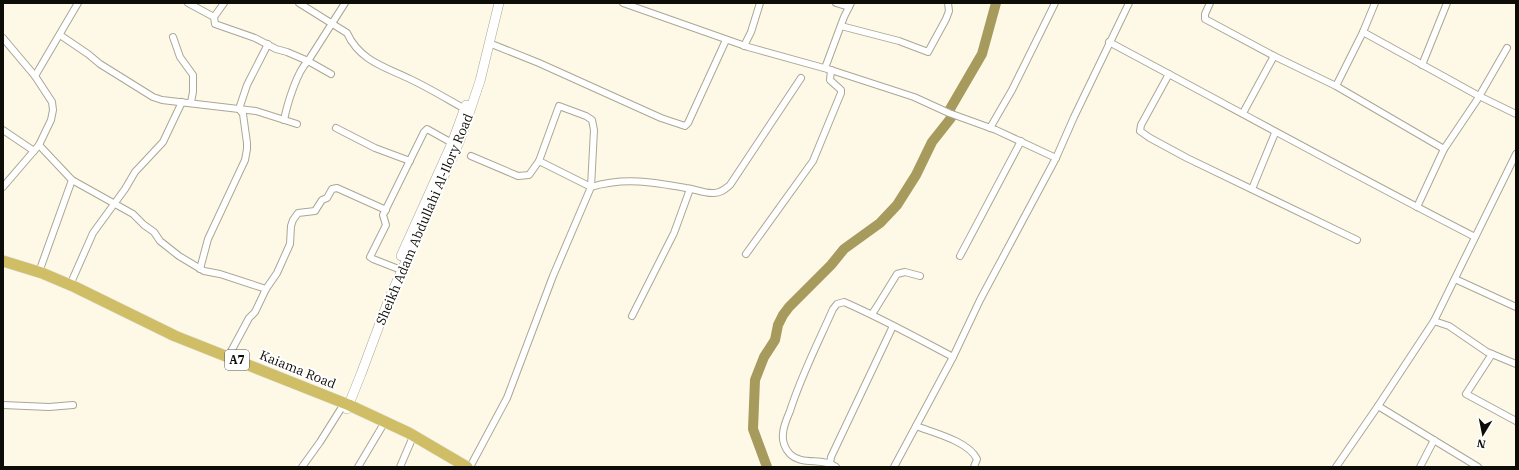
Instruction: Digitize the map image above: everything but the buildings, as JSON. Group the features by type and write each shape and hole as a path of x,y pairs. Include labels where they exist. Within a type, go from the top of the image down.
{"highway":[{"name":"Kaiama Road","path":"3,261 39,272 70,285 156,327 409,433 469,467"},
{"name":"Kaiama Road","path":"3,266 54,284 181,343 345,406 412,439 460,467"}],"street":[{"path":"35,76 78,3"},
{"path":"188,3 214,17"},
{"path":"224,3 214,17 215,24 255,38 276,49 308,61 331,74"},
{"path":"299,3 347,33 351,42 357,49 372,61 385,69 409,78 465,109"},
{"path":"284,120 296,82 303,67 345,3"},
{"name":"Sheikh Adam Abdullahi Al-Ilory Road","path":"345,406 383,299 452,143 465,109 494,3"},
{"name":"Sheikh Adam Abdullahi Al-Ilory Road","path":"345,406 361,374 389,299 460,140 480,81 499,3"},
{"path":"622,3 744,46 828,69 914,97 952,114 1021,141 1056,158"},
{"path":"744,46 751,32 760,3"},
{"path":"746,254 813,161 841,94 841,90 830,80 828,69 841,26 850,5 836,3"},
{"path":"841,26 899,41 928,52 946,19 949,11 948,3"},
{"path":"990,128 1012,90 1055,3"},
{"path":"894,467 953,357 980,300 1056,158 1109,42 1129,3"},
{"path":"1210,3 1205,14 1206,19 1274,56 1336,86 1444,149"},
{"path":"1336,86 1363,32 1375,3"},
{"path":"1422,64 1447,3"},
{"path":"1363,32 1479,96 1516,114"},
{"path":"60,35 100,64 153,97 162,100 191,102 256,111 296,124"},
{"path":"173,37 180,57 193,76 193,92 191,102"},
{"path":"3,38 35,76 52,102 53,110 39,145 3,187"},
{"path":"489,43 539,63 661,118 685,126 688,123 726,40"},
{"path":"1109,42 1242,113 1275,133 1475,237"},
{"path":"239,109 247,85 268,44"},
{"path":"1417,207 1444,149 1479,96 1507,48"},
{"path":"1242,113 1274,56"},
{"path":"1169,74 1141,125 1140,131 1187,158 1357,240"},
{"path":"539,161 591,188 608,183 631,180 690,188 711,194 720,193 730,185 801,78"},
{"path":"70,285 93,233 125,189 135,172 163,142 182,102"},
{"path":"469,467 507,398 553,276 591,188 594,130 592,120 586,116 559,106 539,161 529,175 518,176 471,156"},
{"path":"200,269 208,239 245,160 247,143 243,114 239,109"},
{"path":"336,128 375,148 410,161"},
{"path":"396,268 370,257 386,225 382,215 386,210 424,132 427,129 452,143"},
{"path":"3,130 34,150"},
{"path":"1252,189 1275,133"},
{"path":"960,256 1021,141"},
{"path":"39,145 72,180 133,214 154,232 160,241 200,269 266,288"},
{"path":"1336,467 1434,321 1516,154"},
{"path":"39,272 72,180"},
{"path":"228,357 249,318 255,312 266,288 277,274 290,244 293,220 298,213 315,211 322,200 327,198 334,188 386,210"},
{"path":"632,316 669,245 690,188"},
{"path":"872,314 897,274 905,272 920,276"},
{"path":"1455,279 1516,307"},
{"path":"836,467 830,463 810,461 794,457 785,447 782,432 794,397 833,309 838,304 844,302 872,314 953,357"},
{"path":"1434,321 1449,326 1479,348 1516,364"},
{"path":"830,463 831,457 893,326"},
{"path":"1492,354 1466,394 1516,421"},
{"path":"3,405 49,407 74,405"},
{"path":"302,467 345,406"},
{"path":"1378,406 1478,467"},
{"path":"358,467 383,426"},
{"path":"916,426 957,442 970,450 977,459 974,467"},
{"path":"400,467 412,439"},
{"path":"1420,467 1434,440"}],"waterway":[{"path":"767,467 753,429 755,380 764,357 775,340 778,325 789,307 831,265 844,249 880,223 897,205 916,175 932,142 951,118 950,109 982,54 996,3"}]}
